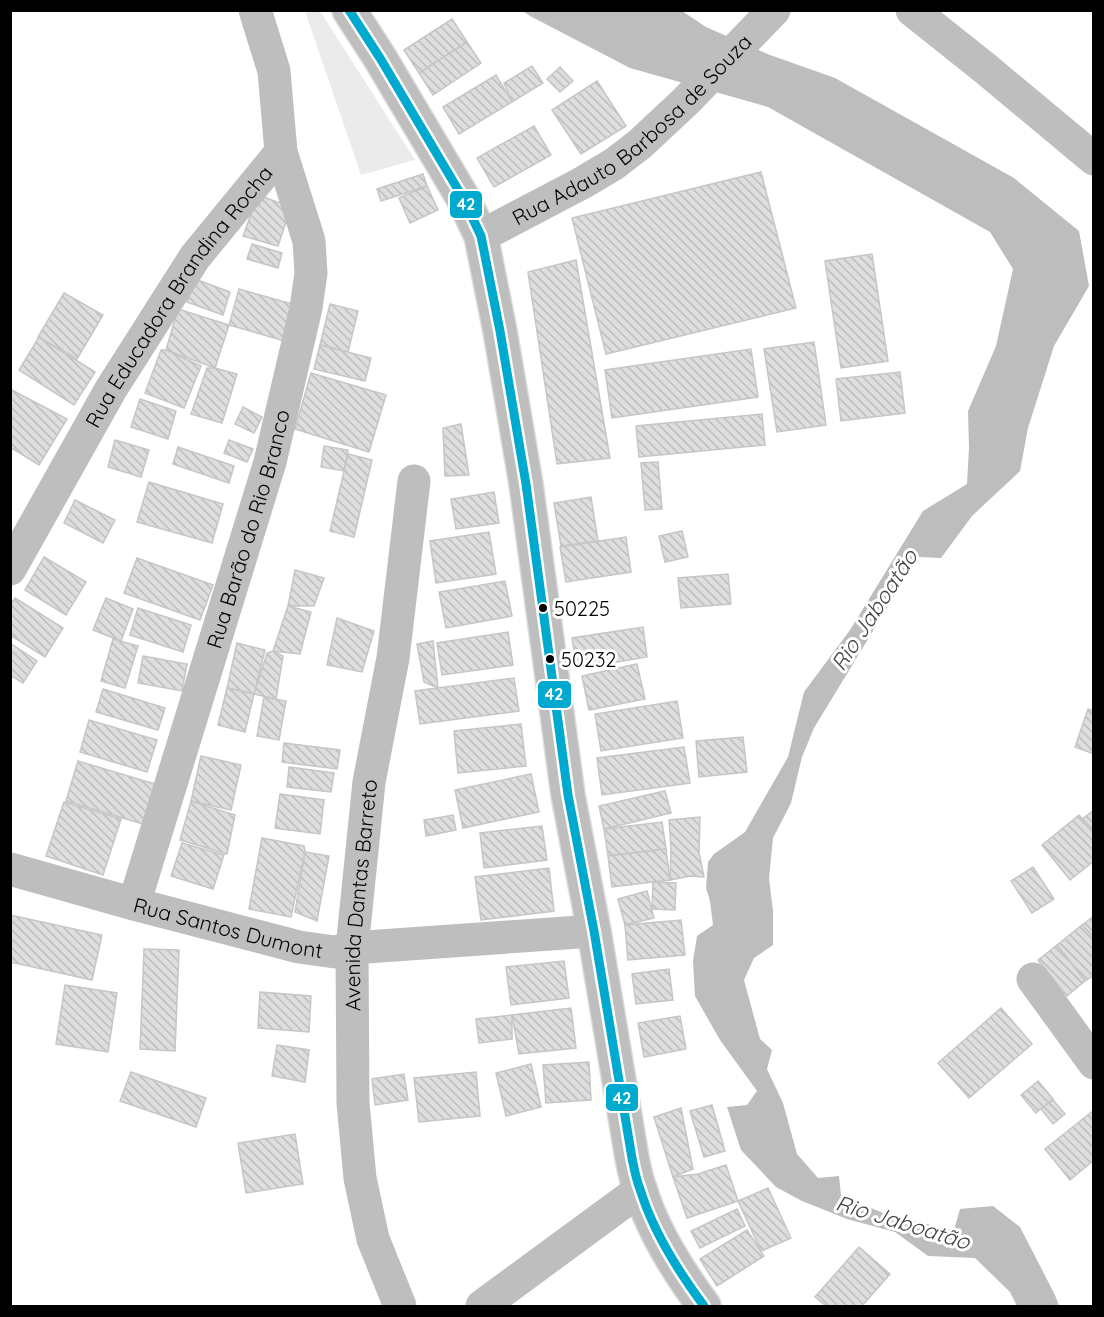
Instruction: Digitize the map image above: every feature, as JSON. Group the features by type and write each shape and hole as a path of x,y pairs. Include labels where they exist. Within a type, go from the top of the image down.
{"street":[{"name":"Rua Educadora Brandina Rocha","path":"10,569 111,389 195,257 281,152 274,71 255,10"},
{"path":"349,10 457,188 481,236 526,484 568,795 594,931 632,1158 640,1190 656,1231 681,1276 704,1306"},
{"path":"912,10 1094,159"},
{"name":"Rua Adauto Barbosa de Souza","path":"481,236 614,164 640,144 686,101 766,20"},
{"name":"Rua Barão do Rio Branco","path":"134,904 270,462 306,308 311,273 309,240 281,152"},
{"name":"Avenida Dantas Barreto","path":"400,1306 373,1239 360,1178 353,1102 352,948 369,782 393,658 414,481"},
{"name":"Rua Santos Dumont","path":"10,870 298,946 335,952 352,948 594,931"},
{"path":"1033,979 1094,1063"},
{"path":"482,1306 640,1190"}],"shaded area":[{"path":"305,11 320,11 415,160 361,175"}],"water":[{"name":"Rio Jaboatão","path":"523,11 682,11 706,27 770,55 835,78 1014,178 1079,231 1089,286 1054,346 1028,428 1020,471 972,516 941,558 918,557 814,728 802,757 791,803 773,838 769,878 773,911 773,945 754,958 744,980 760,1039 772,1050 767,1069 783,1103 797,1154 818,1178 839,1176 841,1195 890,1216 954,1230 960,1209 993,1206 1020,1227 1059,1306 1017,1306 1010,1292 975,1258 928,1256 895,1232 847,1219 802,1201 776,1187 741,1150 727,1107 747,1105 757,1091 720,1040 695,996 693,961 697,936 713,925 706,888 708,862 714,854 745,832 788,757 804,692 850,630 923,511 967,484 968,411 996,346 1013,269 990,232 768,107 630,68"}],"building":[{"path":"452,19 467,42 419,73 404,50"},
{"path":"467,42 481,63 433,95 419,73"},
{"path":"532,66 543,83 512,102 504,83"},
{"path":"560,67 573,81 560,92 547,79"},
{"path":"496,75 512,102 459,134 443,107"},
{"path":"597,81 626,126 581,154 552,110"},
{"path":"534,126 551,155 494,187 477,158"},
{"path":"761,172 796,308 606,354 572,218"},
{"path":"423,174 427,186 381,201 377,189"},
{"path":"427,186 438,210 410,223 399,198"},
{"path":"258,195 291,207 278,246 243,236"},
{"path":"252,244 282,253 278,268 247,259"},
{"path":"872,254 888,361 841,368 825,261"},
{"path":"576,260 610,458 557,464 528,272"},
{"path":"195,279 230,292 223,315 187,302"},
{"path":"239,289 296,305 285,341 229,325"},
{"path":"64,293 103,315 77,359 38,337"},
{"path":"330,304 358,311 348,352 320,345"},
{"path":"178,309 229,325 215,368 166,350"},
{"path":"39,337 95,372 74,405 19,370"},
{"path":"814,342 826,425 777,432 764,349"},
{"path":"320,345 371,358 365,381 314,369"},
{"path":"751,349 758,397 612,418 605,370"},
{"path":"161,350 166,350 201,366 184,408 145,393"},
{"path":"207,368 237,374 222,423 191,414"},
{"path":"900,372 905,413 841,421 836,379"},
{"path":"311,373 386,395 369,452 295,429"},
{"path":"10,389 67,419 39,465 10,447"},
{"path":"140,399 176,411 168,439 131,427"},
{"path":"243,407 262,417 254,433 235,424"},
{"path":"762,414 765,445 639,457 636,426"},
{"path":"461,424 469,475 445,476 443,428"},
{"path":"115,440 149,450 141,477 108,467"},
{"path":"229,440 253,449 247,462 224,453"},
{"path":"324,446 348,450 344,471 321,467"},
{"path":"178,447 234,466 229,483 173,464"},
{"path":"348,454 372,460 354,537 330,531"},
{"path":"658,462 662,509 645,510 641,463"},
{"path":"149,482 223,504 212,543 137,522"},
{"path":"494,492 499,523 456,529 451,499"},
{"path":"591,497 598,541 561,546 554,503"},
{"path":"75,500 115,520 103,543 64,523"},
{"path":"682,531 688,557 665,562 659,536"},
{"path":"489,532 496,574 436,583 430,541"},
{"path":"626,537 631,572 566,582 560,547"},
{"path":"44,557 86,582 66,615 25,590"},
{"path":"137,558 213,585 200,620 124,593"},
{"path":"295,570 324,578 314,606 288,606"},
{"path":"728,574 731,604 681,608 678,578"},
{"path":"505,581 512,616 446,628 439,592"},
{"path":"15,598 63,628 45,657 10,635 10,605"},
{"path":"106,598 133,609 121,641 93,630"},
{"path":"288,606 311,612 300,654 273,651"},
{"path":"138,608 191,625 183,652 130,635"},
{"path":"337,618 374,631 362,672 327,665"},
{"path":"643,627 647,657 577,669 572,638"},
{"path":"508,632 513,665 442,675 437,643"},
{"path":"113,639 138,646 125,688 101,681"},
{"path":"433,641 438,688 424,682 417,644"},
{"path":"10,643 37,661 23,683 10,675"},
{"path":"237,643 265,650 254,694 227,688"},
{"path":"273,651 283,656 276,699 254,694 267,653"},
{"path":"143,656 187,664 182,691 138,683"},
{"path":"637,664 645,699 589,710 582,676"},
{"path":"514,678 519,711 420,724 415,691"},
{"path":"227,688 254,694 245,732 218,725"},
{"path":"103,689 165,708 158,730 96,712"},
{"path":"264,697 286,701 279,740 257,736"},
{"path":"677,701 683,738 601,751 595,714"},
{"path":"1088,709 1094,711 1094,754 1075,747"},
{"path":"89,720 157,740 147,772 80,752"},
{"path":"521,724 526,766 458,773 454,731"},
{"path":"743,737 747,772 699,777 696,741"},
{"path":"284,743 340,750 337,769 282,762"},
{"path":"684,747 690,783 602,795 597,758"},
{"path":"201,756 241,765 231,810 191,801"},
{"path":"78,761 155,784 143,824 66,801"},
{"path":"289,767 334,773 331,792 287,787"},
{"path":"531,774 539,812 463,828 455,790"},
{"path":"665,791 671,813 604,829 599,806"},
{"path":"280,794 324,800 320,834 275,828"},
{"path":"191,801 235,815 227,854 180,840"},
{"path":"64,802 121,819 103,875 46,856"},
{"path":"1094,810 1094,830 1082,819"},
{"path":"453,815 456,830 426,836 424,820"},
{"path":"1079,815 1094,832 1094,861 1070,880 1042,845"},
{"path":"700,817 699,853 704,877 690,876 670,880 669,820"},
{"path":"662,822 666,849 608,856 604,829"},
{"path":"542,826 547,860 484,868 480,833"},
{"path":"262,838 304,846 305,852 291,917 249,909"},
{"path":"182,843 224,855 213,889 171,876"},
{"path":"666,849 670,880 612,887 608,856"},
{"path":"305,852 329,856 317,921 295,912"},
{"path":"1033,867 1054,899 1032,913 1011,881"},
{"path":"549,868 554,911 481,920 475,877"},
{"path":"653,882 676,883 675,910 652,909"},
{"path":"647,891 654,918 625,925 618,899"},
{"path":"10,915 102,935 92,980 10,962"},
{"path":"1094,916 1094,938 1082,925"},
{"path":"681,920 685,955 628,960 625,925"},
{"path":"1082,925 1094,938 1094,975 1085,981 1057,945"},
{"path":"1057,945 1085,981 1067,996 1038,960"},
{"path":"144,949 179,950 175,1051 140,1049"},
{"path":"564,961 569,998 511,1005 506,967"},
{"path":"669,969 673,1000 636,1004 632,974"},
{"path":"65,985 117,993 108,1052 56,1044"},
{"path":"260,992 311,996 309,1032 258,1028"},
{"path":"571,1008 576,1048 519,1054 512,1015"},
{"path":"1001,1008 1032,1044 969,1098 938,1063"},
{"path":"512,1015 512,1039 479,1043 476,1019"},
{"path":"680,1016 686,1049 644,1057 638,1023"},
{"path":"277,1045 309,1050 305,1082 272,1076"},
{"path":"589,1062 591,1100 546,1103 543,1065"},
{"path":"531,1064 541,1107 506,1116 496,1073"},
{"path":"131,1072 206,1098 196,1127 120,1101"},
{"path":"476,1072 480,1116 419,1122 414,1078"},
{"path":"404,1074 408,1100 375,1105 372,1079"},
{"path":"1038,1081 1053,1099 1036,1113 1021,1095"},
{"path":"1053,1100 1065,1114 1053,1124 1041,1109"},
{"path":"712,1105 725,1151 704,1157 690,1111"},
{"path":"681,1108 693,1169 673,1177 654,1117"},
{"path":"1094,1110 1094,1160 1070,1180 1045,1149"},
{"path":"295,1134 303,1184 246,1193 238,1143"},
{"path":"726,1165 738,1201 687,1218 673,1177 698,1174"},
{"path":"768,1188 791,1238 761,1251 738,1201"},
{"path":"737,1209 745,1226 700,1248 691,1231"},
{"path":"747,1230 764,1256 717,1286 700,1259"},
{"path":"859,1247 890,1274 862,1306 826,1306 815,1297"}],"transit line":[{"name":"42","path":"349,10 463,198 481,236 526,484 568,795 637,1181 659,1236 704,1306"}],"place":[{"name":"50225","path":"543,608"},
{"name":"50232","path":"550,659"}]}
